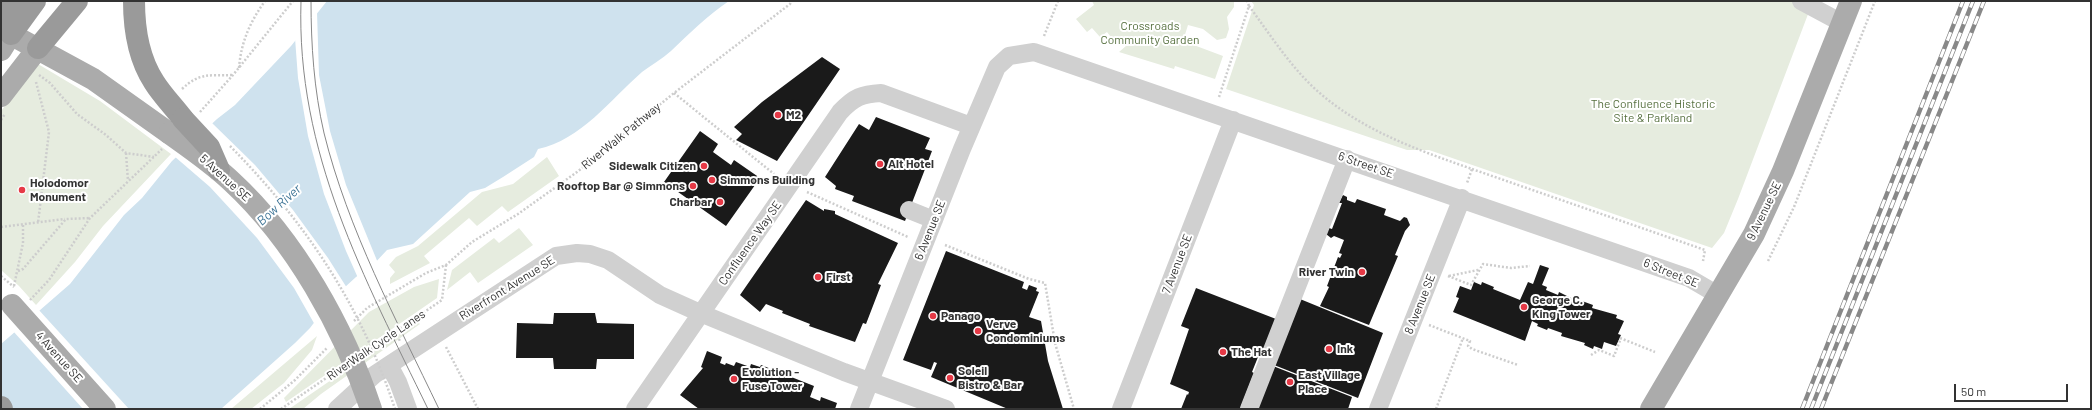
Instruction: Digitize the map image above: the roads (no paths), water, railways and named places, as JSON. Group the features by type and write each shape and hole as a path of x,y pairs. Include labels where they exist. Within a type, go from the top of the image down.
{"highway":[{"path":"4,33 15,1"},
{"path":"4,33 35,1"},
{"path":"38,48 77,1"},
{"path":"134,1 134,20 138,40 154,82 179,128 209,147 219,170"}],"main road":[{"name":"9 Avenue SE","path":"1651,409 1754,234 1784,171 1851,1"},
{"path":"4,33 38,48 179,128"},
{"path":"1,96 38,48"},
{"name":"5 Avenue SE","path":"219,170 256,208 279,235 306,273 328,310 346,345 361,377 371,409"},
{"name":"4 Avenue SE","path":"14,300 105,409"}],"street":[{"path":"1801,1 1842,23"},
{"name":"6 Street SE","path":"1009,56 1034,52 1462,198 1689,278 1718,295"},
{"name":"6 Avenue SE","path":"859,409 971,126 997,67 1009,56"},
{"name":"Confluence Way SE","path":"635,409 840,112 851,100 868,93 881,93 971,126"},
{"name":"7 Avenue SE","path":"1121,409 1233,120"},
{"path":"1249,409 1347,159"},
{"name":"8 Avenue SE","path":"1378,409 1462,198"},
{"path":"909,210 934,220"},
{"name":"Riverfront Avenue SE","path":"337,409 374,375 556,256 577,253 590,254 608,260 660,295 700,313 870,381 946,409"},
{"path":"389,365 398,382 408,409"}],"water":[{"name":"Bow River","path":"327,1 729,1 706,18 668,54 642,72 594,118 581,128 554,144 538,149 534,157 485,188 470,192 413,244 387,250 373,265 356,277 332,299 310,328 295,343 221,409 1,409 1,344 70,284 124,215 142,198 172,161 217,119 235,105 291,46"}],"tram line":[{"path":"301,1 302,57 310,110 322,162 358,262 380,311 428,409"},
{"path":"311,1 312,51 315,84 324,133 334,169 346,204 374,274 439,409"}],"railway":[{"path":"1802,409 1963,1"},
{"path":"1811,409 1973,1"},
{"path":"1821,409 1984,1"}],"place":[{"name":"M2","path":"778,115"},
{"name":"Alt Hotel","path":"880,164"},
{"name":"Sidewalk Citizen","path":"704,166"},
{"name":"Simmons Building","path":"712,180"},
{"name":"Rooftop Bar @ Simmons","path":"693,186"},
{"name":"Holodomor Monument","path":"22,190"},
{"name":"Charbar","path":"720,202"},
{"name":"River Twin","path":"1362,272"},
{"name":"First","path":"818,277"},
{"name":"George C. King Tower","path":"1524,307"},
{"name":"Panago","path":"933,316"},
{"name":"Verve Condominiums","path":"978,331"},
{"name":"Ink","path":"1329,349"},
{"name":"The Hat","path":"1223,352"},
{"name":"Soleil Bistro & Bar","path":"950,378"},
{"name":"Evolution - Fuse Tower","path":"734,379"},
{"name":"East Village Place","path":"1290,382"}],"park label":[{"name":"Crossroads Community Garden","path":"1150,33"},
{"name":"The Confluence Historic Site & Parkland","path":"1653,111"}]}
